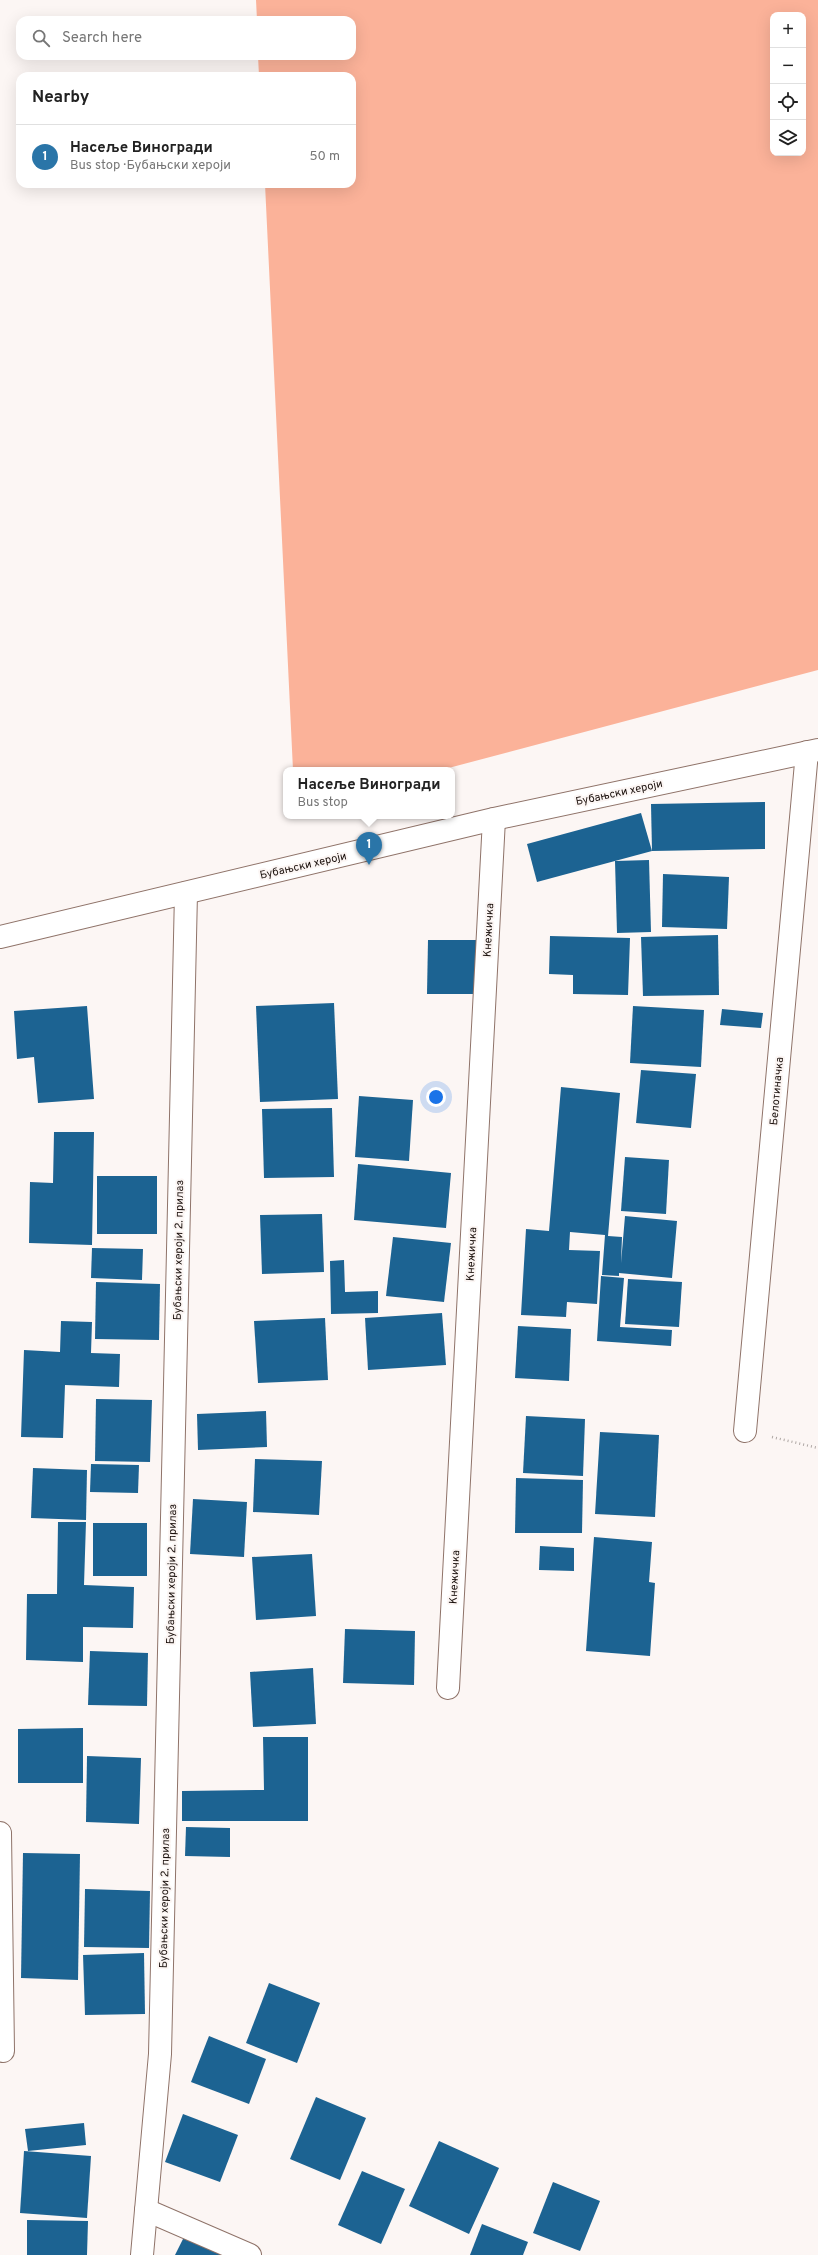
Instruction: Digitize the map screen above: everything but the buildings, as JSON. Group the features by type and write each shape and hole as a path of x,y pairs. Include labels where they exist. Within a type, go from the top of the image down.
{"street":[{"name":"Бубањски хероји","path":"0,937 494,819 812,751"},
{"name":"Белотиначка","path":"744,1431 812,751"},
{"name":"Кнежичка","path":"448,1688 494,819"},
{"name":"Бубањски хероји 2. прилаз","path":"142,2255 160,2054 186,893"},
{"path":"0,1833 3,2051"},
{"path":"146,2210 250,2255"}],"path":[{"path":"744,1431 818,1448"}],"shaded area":[{"path":"256,0 818,0 818,670 452,767 293,767 265,188 356,188 356,72 259,72 258,60 356,60 356,16 257,16"}],"place":[{"name":"Насеље Виногради","path":"369,865"}]}
